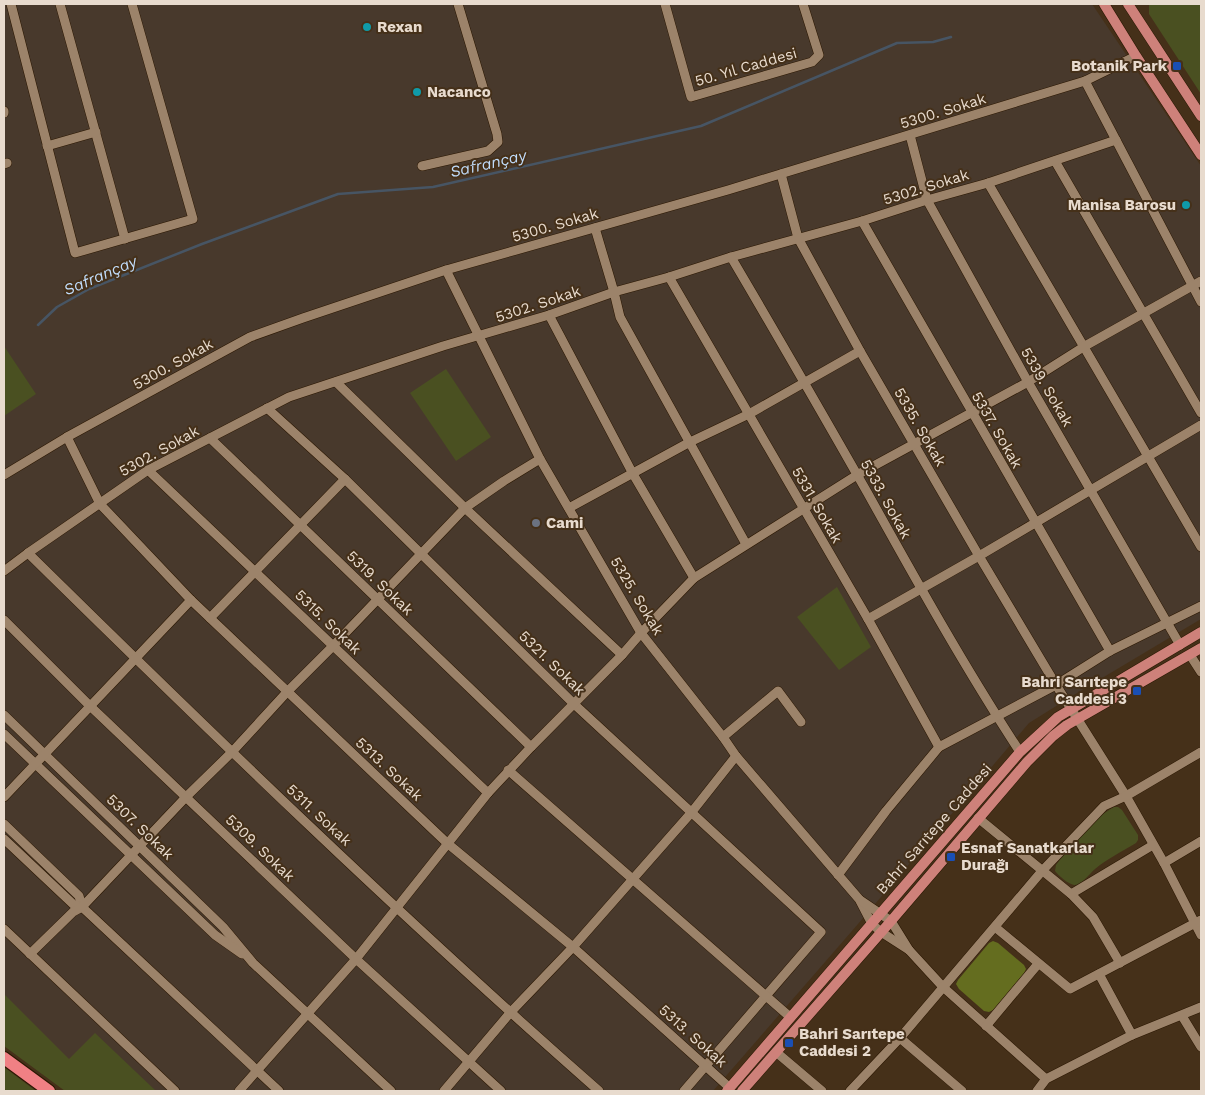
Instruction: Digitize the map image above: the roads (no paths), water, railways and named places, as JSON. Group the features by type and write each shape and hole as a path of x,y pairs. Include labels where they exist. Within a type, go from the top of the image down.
{"highway":[{"path":"4,1058 49,1091"}],"main road":[{"path":"1104,4 1201,155"},
{"path":"1128,4 1201,116"},
{"name":"Bahri Sarıtepe Caddesi","path":"729,1089 1020,752 1058,717 1201,632"},
{"name":"Bahri Sarıtepe Caddesi","path":"742,1091 891,921 978,818 1053,736 1078,719 1201,648"}],"street":[{"path":"11,4 75,253 193,220 132,4"},
{"path":"60,4 126,238"},
{"path":"422,166 488,151 498,142 458,4"},
{"name":"50. Yıl Caddesi","path":"665,4 691,97 812,62 819,55 803,4"},
{"name":"5300. Sokak","path":"4,475 67,437 250,337 446,270 781,174 1085,81 1136,56"},
{"path":"1085,81 1201,302"},
{"path":"47,146 96,132"},
{"name":"5339. Sokak","path":"910,135 928,200 1028,382 1180,645"},
{"name":"5302. Sokak","path":"4,571 148,470 289,398 443,346 480,337 549,315 614,292 988,183 1116,140"},
{"path":"1055,161 1201,413"},
{"name":"5335. Sokak","path":"781,174 798,238 860,351 1056,685 1126,796 1198,922 1201,935"},
{"path":"988,183 1201,547"},
{"name":"5337. Sokak","path":"862,221 1110,651"},
{"path":"595,228 620,317 746,544"},
{"name":"5333. Sokak","path":"731,257 921,588 997,718 1020,752"},
{"name":"5325. Sokak","path":"446,270 540,459 641,633 736,756 859,899"},
{"name":"5331. Sokak","path":"669,277 868,618 939,747"},
{"path":"239,1091 356,959 447,843 508,770 622,655 694,578 857,475 1028,382 1085,346 1201,281"},
{"path":"549,315 633,474 694,578"},
{"path":"569,508 690,442 749,414 860,351"},
{"path":"336,382 465,508 622,655"},
{"name":"5321. Sokak","path":"267,408 422,554 574,704 821,932 766,997"},
{"path":"868,618 979,556 1201,425"},
{"name":"5313. Sokak","path":"67,437 100,504 191,600 447,843 573,947 707,1065 729,1089"},
{"name":"5319. Sokak","path":"210,438 531,747"},
{"path":"30,954 73,912 82,907 141,847 186,797 232,752 287,692 465,508 540,459"},
{"name":"5315. Sokak","path":"148,470 256,570 488,793"},
{"path":"210,618 344,479"},
{"name":"5311. Sokak","path":"28,553 232,752 510,1013 598,1091"},
{"path":"4,797 191,600"},
{"path":"838,875 886,811 939,747 997,718 1056,685 1110,651 1201,606"},
{"name":"5309. Sokak","path":"4,620 90,705 356,959 501,1091"},
{"path":"1190,655 1201,672"},
{"path":"723,737 778,691 802,722"},
{"name":"5307. Sokak","path":"4,716 223,927 253,963 391,1091"},
{"name":"5307. Sokak","path":"4,734 215,936 253,963"},
{"path":"854,1090 1042,871 1104,806 1126,796 1201,752"},
{"path":"444,1091 510,1013 573,947 691,813 736,756"},
{"path":"508,770 790,1018"},
{"path":"978,818 1071,894 1093,917 1120,964"},
{"path":"4,824 78,896 82,907"},
{"path":"4,838 74,904 82,907 256,1072 279,1091"},
{"path":"1164,863 1201,842"},
{"path":"1071,894 1154,845"},
{"path":"859,899 891,921 909,950 943,988 1046,1079"},
{"path":"859,899 872,924 909,950"},
{"path":"995,927 1070,989 1198,922"},
{"path":"4,929 175,1091"},
{"path":"986,1026 1038,964"},
{"path":"1099,974 1132,1035"},
{"path":"684,1091 766,997"},
{"path":"1037,1091 1046,1079 1132,1035 1201,1007"},
{"path":"1182,1016 1201,1047"},
{"path":"900,1038 962,1091"},
{"path":"776,1052 822,1091"}],"waterway":[{"name":"Safrançay","path":"38,325 57,307 89,289 202,244 338,194 433,187 701,126 897,43 933,42 951,37"}],"place":[{"name":"Rexan","path":"367,27"},
{"name":"Botanik Park","path":"1177,66"},
{"name":"Nacanco","path":"417,92"},
{"name":"Manisa Barosu","path":"1186,205"},
{"name":"Cami","path":"536,523"},
{"name":"Bahri Sarıtepe Caddesi 3","path":"1137,691"},
{"name":"Esnaf Sanatkarlar Durağı","path":"951,857"},
{"name":"Bahri Sarıtepe Caddesi 2","path":"789,1043"}]}
